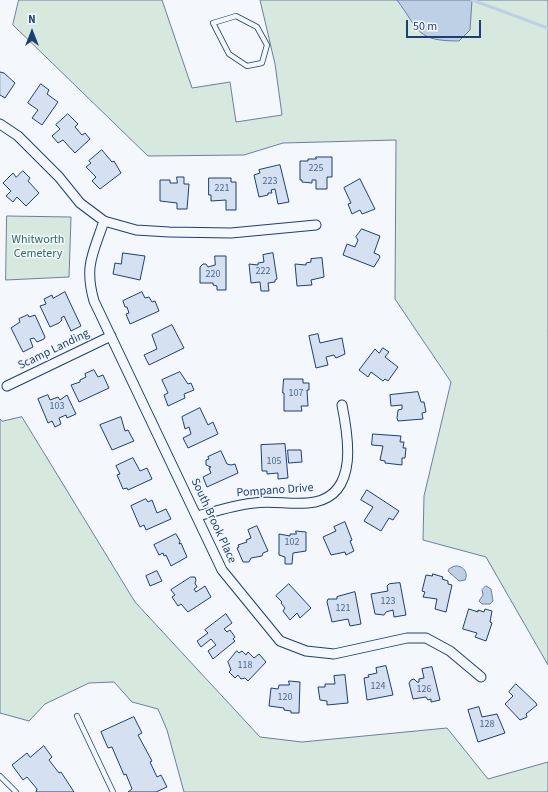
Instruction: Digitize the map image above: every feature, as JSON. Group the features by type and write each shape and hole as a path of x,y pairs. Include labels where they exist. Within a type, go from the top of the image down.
{"street":[{"path":"0,124 18,136 59,177 80,202 104,221 136,230 169,232 231,233 316,225"},
{"name":"South Brook Place","path":"104,221 90,263 89,284 94,301 198,516 222,570 280,641 306,651 334,654 407,638 426,638 450,651 481,677"},
{"name":"Scamp Landing","path":"7,386 111,336"},
{"name":"Pompano Drive","path":"198,516 224,508 254,503 316,502 329,496 338,487 345,474 349,461 349,448 342,404"}],"lane":[{"path":"236,16 256,26 267,45 262,63 247,66 229,54 213,23 236,16"},
{"path":"77,716 113,792"},
{"path":"0,776 16,792"}],"green space":[{"path":"19,0 162,0 192,88 230,82 236,122 282,115 275,64 260,0 548,0 548,665 486,557 423,540 424,496 451,382 395,299 396,140 283,143 244,155 148,156 13,25"},
{"name":"Whitworth Cemetery","path":"7,216 71,217 69,277 6,280"},
{"path":"22,417 135,602 260,737 302,742 447,728 488,779 548,762 548,792 184,792 167,730 158,709 132,702 114,682 89,683 45,704 29,721 0,713 0,419 2,421"}],"water":[{"path":"397,0 472,0 470,30 459,41 434,39 420,32 415,27"},
{"path":"455,566 463,568 466,572 465,580 459,581 448,571"},
{"path":"486,586 491,589 493,601 490,604 482,604 479,601 483,595 482,590"}],"building":[{"path":"0,72 4,73 15,83 5,98 0,95"},
{"path":"41,84 49,90 47,94 58,102 42,125 32,118 38,110 28,103"},
{"path":"68,114 78,124 75,127 82,135 85,133 90,139 75,153 63,140 58,143 52,136 60,129 56,125"},
{"path":"102,150 112,162 114,161 121,173 100,189 92,181 96,177 86,167 91,163 89,161"},
{"path":"316,157 332,157 332,177 327,177 327,189 316,189 316,180 312,180 312,183 302,182 302,180 300,180 300,161 316,159"},
{"path":"280,165 289,202 278,204 275,189 271,190 272,193 268,193 268,195 259,197 254,175 260,173 259,170"},
{"path":"23,171 30,178 28,181 39,193 26,206 17,197 13,202 6,196 11,191 3,183 13,173 16,177"},
{"path":"177,177 184,177 184,184 189,184 187,209 177,209 177,203 160,201 160,180 170,180 170,183 177,183"},
{"path":"209,178 231,178 231,182 236,182 236,210 226,210 226,200 211,201 211,195 209,195"},
{"path":"360,179 375,209 362,214 360,210 352,214 348,204 351,203 344,188"},
{"path":"362,229 380,236 374,253 380,257 374,267 343,255 347,244 355,247 358,240 356,237"},
{"path":"123,253 145,256 140,280 113,274 115,263 121,264"},
{"path":"273,253 277,279 275,282 268,283 269,291 261,291 260,282 251,283 249,264 258,265 258,263 264,262 263,255"},
{"path":"215,256 226,256 226,290 217,290 217,286 213,285 213,283 200,283 200,267 203,264 206,264 208,267 215,265"},
{"path":"322,258 324,277 311,280 312,285 297,286 295,264 306,265 306,263 311,262 311,259"},
{"path":"65,292 81,326 71,331 64,316 61,318 62,320 59,323 50,327 40,306 46,304 44,299 52,295 53,298"},
{"path":"142,292 145,298 149,297 152,302 155,301 159,311 130,324 126,314 129,313 123,301"},
{"path":"28,315 29,317 35,315 45,337 37,342 34,338 30,339 33,347 23,352 11,328 20,322 19,319"},
{"path":"172,325 184,348 149,365 144,355 157,349 152,335"},
{"path":"318,334 320,343 342,338 345,354 336,358 334,355 326,357 328,365 316,368 309,336"},
{"path":"383,348 389,352 385,357 398,367 388,381 385,379 383,381 371,372 368,377 359,370 375,349 379,353"},
{"path":"94,370 98,377 103,375 109,388 79,402 71,385 80,382 80,380 86,377 85,374"},
{"path":"180,372 188,384 191,383 194,390 184,394 185,398 168,406 164,395 168,393 162,380"},
{"path":"284,379 303,379 303,383 309,383 309,390 307,390 308,406 301,406 302,411 284,411"},
{"path":"418,392 421,402 424,402 426,412 422,413 423,419 398,421 398,410 402,409 402,405 391,406 390,395"},
{"path":"48,395 50,400 58,397 60,400 67,395 76,414 67,418 66,415 59,418 61,424 55,427 52,421 48,423 38,399"},
{"path":"200,408 208,425 213,422 218,434 188,448 183,438 191,434 189,427 185,429 182,417"},
{"path":"121,417 125,431 128,430 134,441 112,450 100,425"},
{"path":"373,434 401,436 400,442 404,442 403,448 406,448 405,458 402,458 402,465 385,463 385,461 380,460 383,446 372,445"},
{"path":"285,444 288,478 278,479 278,473 267,474 267,471 262,471 261,445"},
{"path":"288,450 301,450 302,462 289,463"},
{"path":"221,451 227,464 235,464 238,473 207,487 203,477 211,473 209,468 211,467 206,465 206,460 209,459 208,457"},
{"path":"133,458 140,471 147,468 152,479 128,490 127,488 123,489 117,475 120,474 116,466"},
{"path":"367,490 399,511 393,520 389,518 381,531 364,521 373,507 361,500"},
{"path":"146,499 148,502 152,500 157,513 166,509 171,519 146,530 144,525 140,527 131,506"},
{"path":"345,522 352,540 350,541 354,551 346,555 345,552 331,555 323,537 336,531 334,527"},
{"path":"257,526 268,551 263,553 262,556 251,558 249,562 243,562 237,548 239,547 238,545 247,542 246,540 251,538 248,530"},
{"path":"296,531 306,532 306,551 293,553 292,564 285,564 285,557 279,555 279,534 290,536 290,534 296,534"},
{"path":"176,534 180,541 179,544 181,543 187,557 171,566 166,555 164,556 163,553 159,555 154,545"},
{"path":"157,571 162,581 150,586 146,576"},
{"path":"433,574 443,577 442,579 448,581 448,584 452,585 446,612 435,609 437,599 423,597 425,592 422,591 426,575 432,576"},
{"path":"191,577 195,577 196,580 195,583 197,587 194,589 196,592 205,586 211,597 188,612 181,604 178,606 172,597 175,595 171,590"},
{"path":"400,583 406,615 394,617 393,610 386,612 384,615 375,614 371,594 388,591 387,586 389,584"},
{"path":"289,584 311,608 300,618 297,613 290,620 283,611 285,608 281,603 282,602 276,596"},
{"path":"355,592 361,624 350,626 348,619 332,622 327,602 328,599 337,599 337,597"},
{"path":"469,609 478,612 478,610 484,612 485,609 492,611 490,622 492,623 486,641 475,637 477,633 463,629"},
{"path":"226,614 232,623 224,629 227,632 230,630 235,637 233,639 235,641 213,659 208,651 216,645 211,639 201,647 197,641 208,633 205,630"},
{"path":"237,651 239,653 242,651 246,655 248,652 254,658 259,654 266,662 248,681 245,678 241,679 238,675 235,678 229,672 231,670 228,662"},
{"path":"386,666 393,695 367,700 364,678 369,677 368,675 377,673 376,668"},
{"path":"432,667 440,700 431,702 431,699 428,700 426,697 413,699 409,683 414,679 419,682 419,679 424,678 422,669"},
{"path":"345,675 348,703 327,705 327,701 320,700 318,687 325,687 325,684 335,684 334,676"},
{"path":"289,681 300,682 299,713 291,713 291,711 284,710 284,708 269,706 271,688 278,689 279,685 289,685"},
{"path":"516,684 537,705 526,714 527,717 520,720 505,704 513,696 509,692"},
{"path":"479,707 482,717 497,714 505,733 478,742 468,710"},
{"path":"134,717 142,733 138,735 152,761 150,762 157,777 161,775 167,787 156,792 128,792 132,789 126,774 124,775 112,747 108,748 101,732"},
{"path":"44,746 52,757 49,760 59,773 61,772 74,792 36,792 37,789 27,777 23,780 12,765 27,753 30,757"}],"waterway":[{"path":"472,0 548,28"}]}
